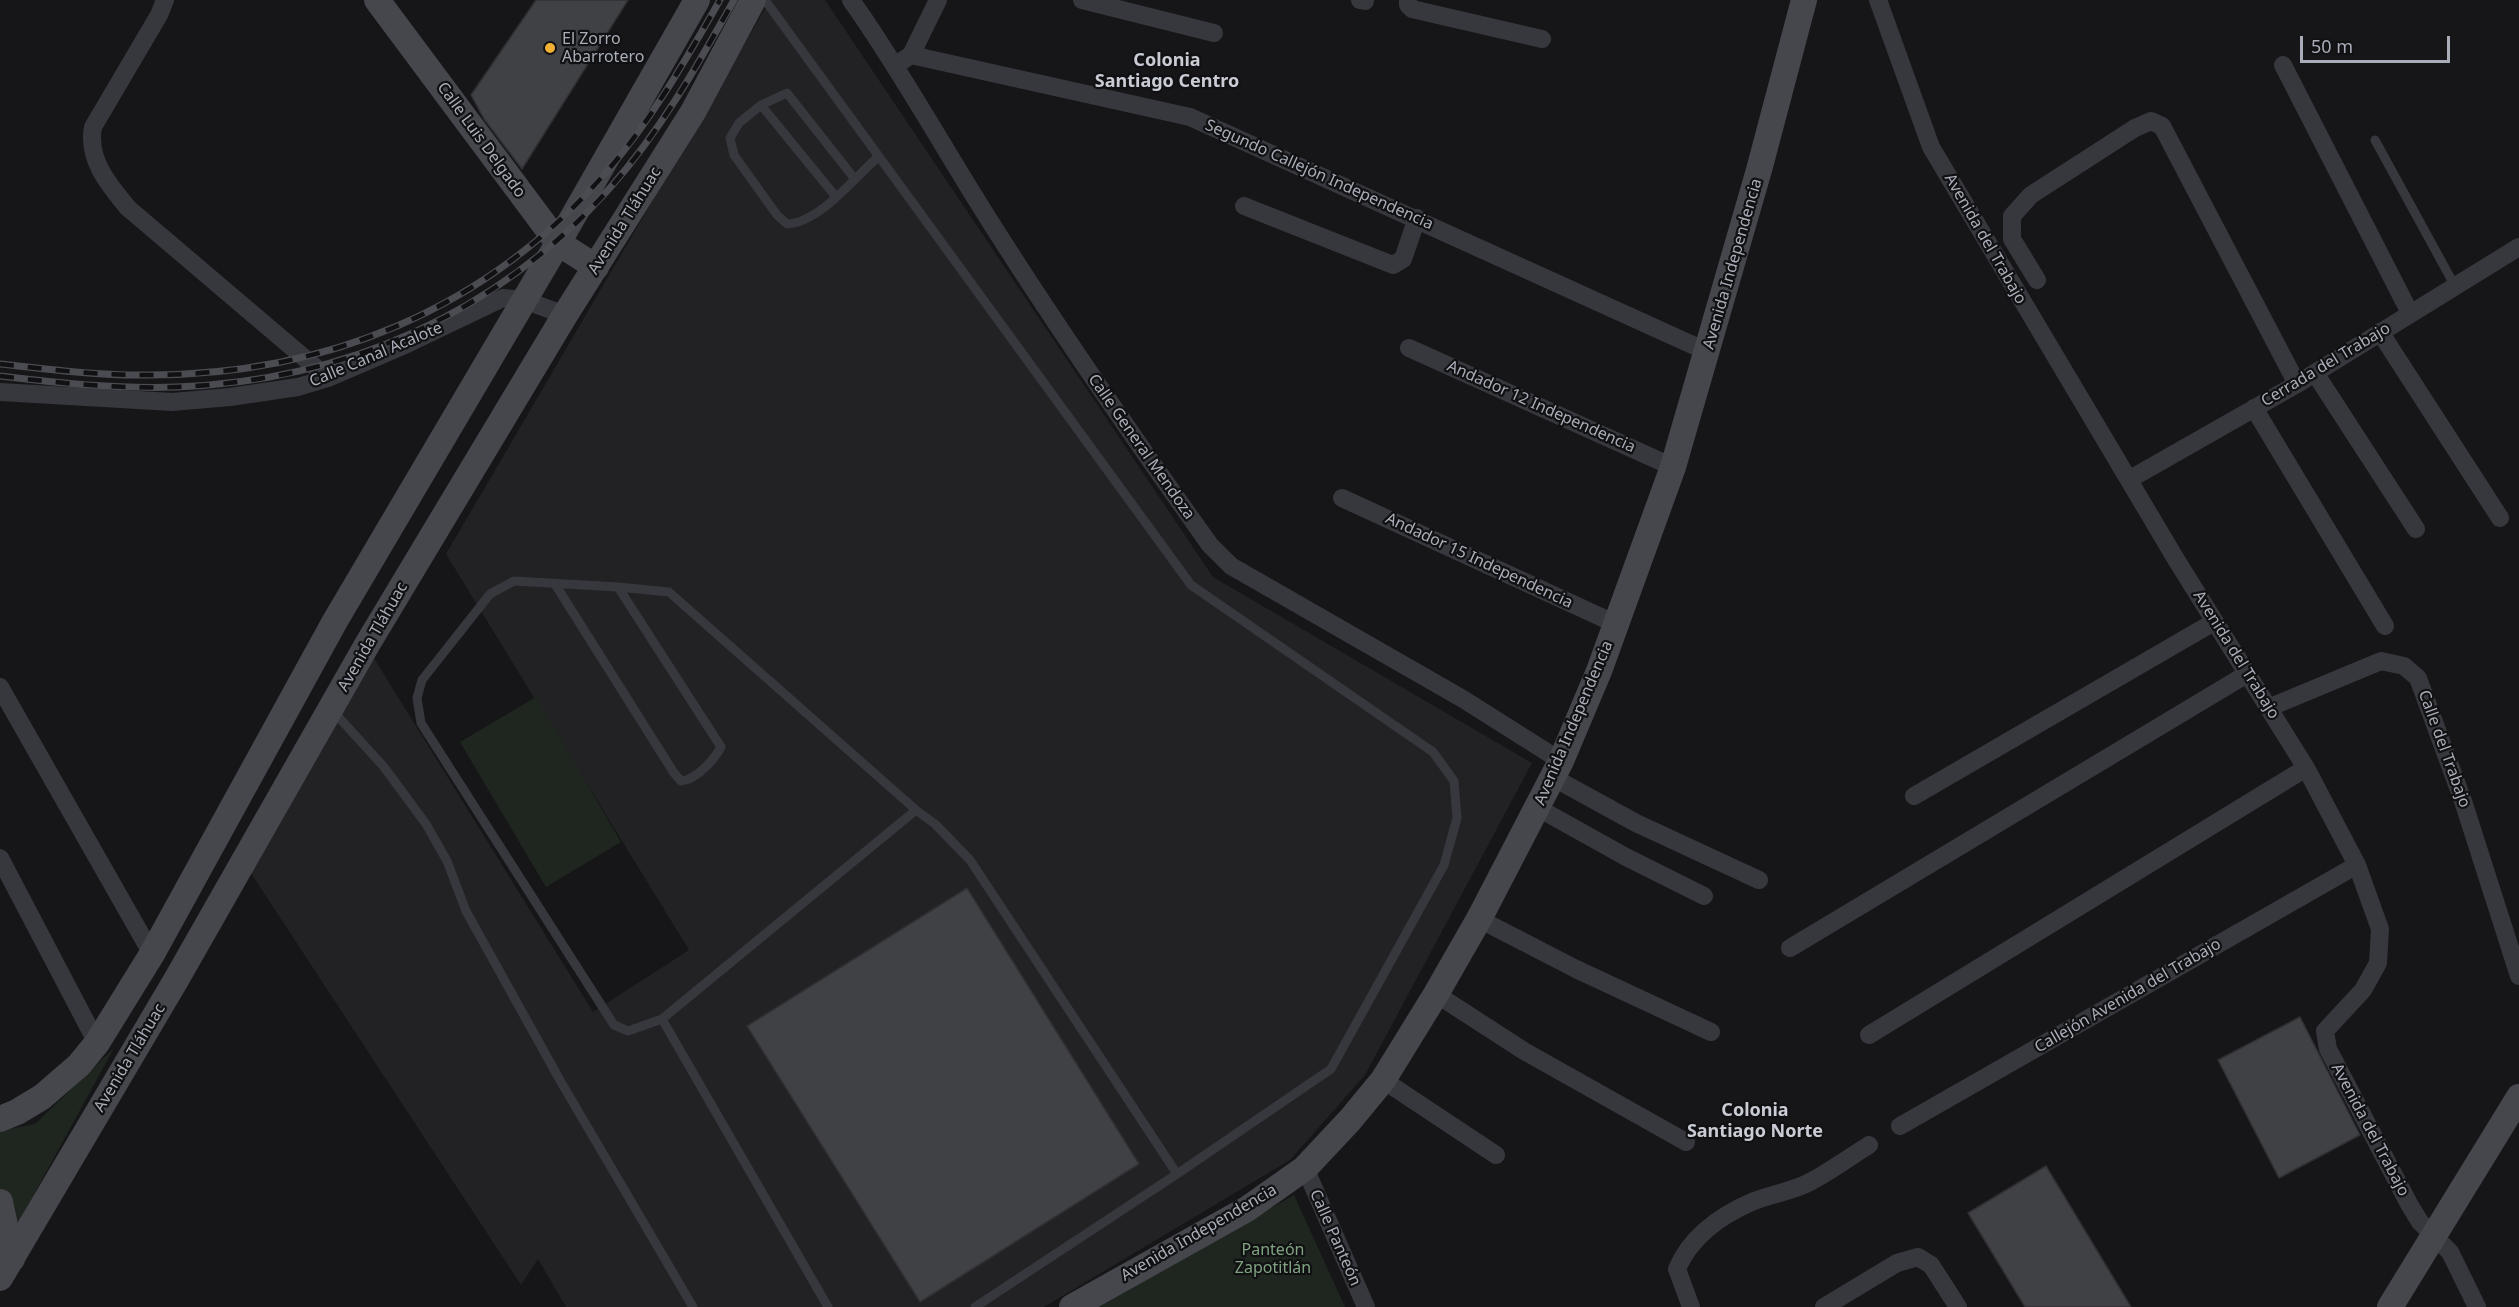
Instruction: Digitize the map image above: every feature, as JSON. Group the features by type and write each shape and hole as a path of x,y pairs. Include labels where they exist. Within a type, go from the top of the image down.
{"main road":[{"name":"Calle Luis Delgado","path":"377,0 558,243 596,267"},
{"path":"0,1119 42,1097 79,1065 97,1043 152,954 335,621 558,243 697,0"},
{"name":"Avenida Tláhuac","path":"6,1269 332,709 368,643 565,315 693,112 753,0"},
{"name":"Avenida Independencia","path":"1072,1307 1246,1209 1305,1168 1350,1120 1383,1080 1479,919 1558,770 1616,624 1673,467 1708,352 1804,0"},
{"path":"335,621 368,643"},
{"path":"2390,1307 2519,1097"},
{"path":"0,1202 6,1269"}],"street":[{"path":"165,0 159,15 93,127 90,142 104,178 128,208 328,378"},
{"name":"Calle General Mendoza","path":"851,0 896,66 985,214 1075,354 1210,545 1231,566 1463,699 1558,770 1636,823 1759,880"},
{"path":"896,66 911,55 938,0"},
{"path":"1082,0 1214,33"},
{"path":"1408,0 1408,5 1412,9 1542,39"},
{"name":"Avenida del Trabajo","path":"1878,0 1931,147 2214,622 2306,768 2357,865 2380,928 2378,963 2363,990 2325,1031 2328,1049 2409,1204 2420,1222 2450,1252 2477,1307"},
{"name":"Segundo Callejón Independencia","path":"911,55 1191,117 1326,180 1418,218 1708,352"},
{"path":"2283,65 2410,313"},
{"path":"2037,280 2012,239 2012,216 2031,195 2135,128 2151,121 2162,126 2297,384"},
{"path":"1244,206 1393,266 1403,259 1418,218"},
{"name":"Cerrada del Trabajo","path":"2130,479 2297,384 2410,313 2456,288 2519,247"},
{"name":"Calle Canal Acalote","path":"0,392 172,402 298,387 328,378 503,298 524,300 565,315"},
{"path":"2380,332 2500,518"},
{"name":"Andador 12 Independencia","path":"1409,348 1673,467"},
{"path":"2315,373 2416,529"},
{"path":"2254,408 2385,626"},
{"name":"Andador 15 Independencia","path":"1342,498 1616,624"},
{"path":"1914,796 2214,622"},
{"name":"Calle del Trabajo","path":"2268,708 2381,662 2404,666 2418,678 2463,801 2519,976"},
{"path":"1790,948 2247,674"},
{"path":"0,687 152,954"},
{"path":"1869,1035 2306,768"},
{"path":"1538,808 1626,857 1704,896"},
{"path":"0,858 97,1043"},
{"name":"Callejón Avenida del Trabajo","path":"1900,1126 2357,865"},
{"path":"1479,919 1576,969 1711,1032"},
{"path":"1436,994 1524,1051 1686,1142"},
{"path":"1383,1080 1496,1155"},
{"path":"1690,1307 1677,1269 1684,1252 1695,1239 1720,1219 1745,1206 1809,1182 1869,1145"},
{"name":"Calle Panteón","path":"1305,1168 1366,1307"},
{"path":"1824,1307 1897,1263 1918,1257 1931,1265 1958,1307"}],"lane":[{"path":"765,0 1191,585 1433,752 1454,781 1457,818 1444,865 1331,1069 1178,1174 975,1307"},
{"path":"854,178 787,93 761,105 739,123 730,138 734,155 777,214 787,224 799,224 815,214 878,157"},
{"path":"761,105 836,197"},
{"path":"2375,140 2456,288"},
{"path":"916,810 662,1019 628,1032 614,1025 421,723 417,698 422,680 490,594 514,581 618,586 669,592 916,810 935,824 970,860 1178,1174"},
{"path":"555,584 674,773 681,782 688,781 716,756 721,747 618,586"},
{"path":"332,709 384,767 426,824 447,861 472,921 561,1082 693,1307"},
{"path":"662,1019 828,1307"}],"shaded area":[{"path":"770,0 825,0 1213,577 1532,763 1365,1075 1290,1160 1044,1307 566,1307 538,1259 521,1285 239,855 367,647 593,1012 689,950 446,554"}],"green space":[{"path":"536,697 621,842 546,887 460,742"},
{"path":"114,1048 0,1255 0,1131 35,1124"},
{"name":"Panteón Zapotitlán","path":"1294,1195 1345,1307 1099,1307"}],"building":[{"name":"El Zorro Abarrotero","path":"536,0 628,0 522,169 484,119 471,95"},
{"path":"967,888 1139,1164 920,1302 747,1026"},
{"path":"2300,1017 2360,1135 2279,1178 2218,1060"},
{"path":"2046,1166 2131,1307 2025,1307 1968,1213"}],"railway":[{"path":"0,364 122,375 208,373 273,364 337,348 398,326 455,297 510,261 561,219 608,170 640,130 720,0"},
{"path":"0,376 132,387 176,387 238,382 298,371 357,355 413,333 467,305 518,272 565,233 609,189 661,122 692,74 734,0"}],"place":[{"name":"El Zorro Abarrotero","path":"550,48"}],"district":[{"name":"Colonia Santiago Centro","path":"1167,71"},
{"name":"Colonia Santiago Norte","path":"1755,1121"}]}
